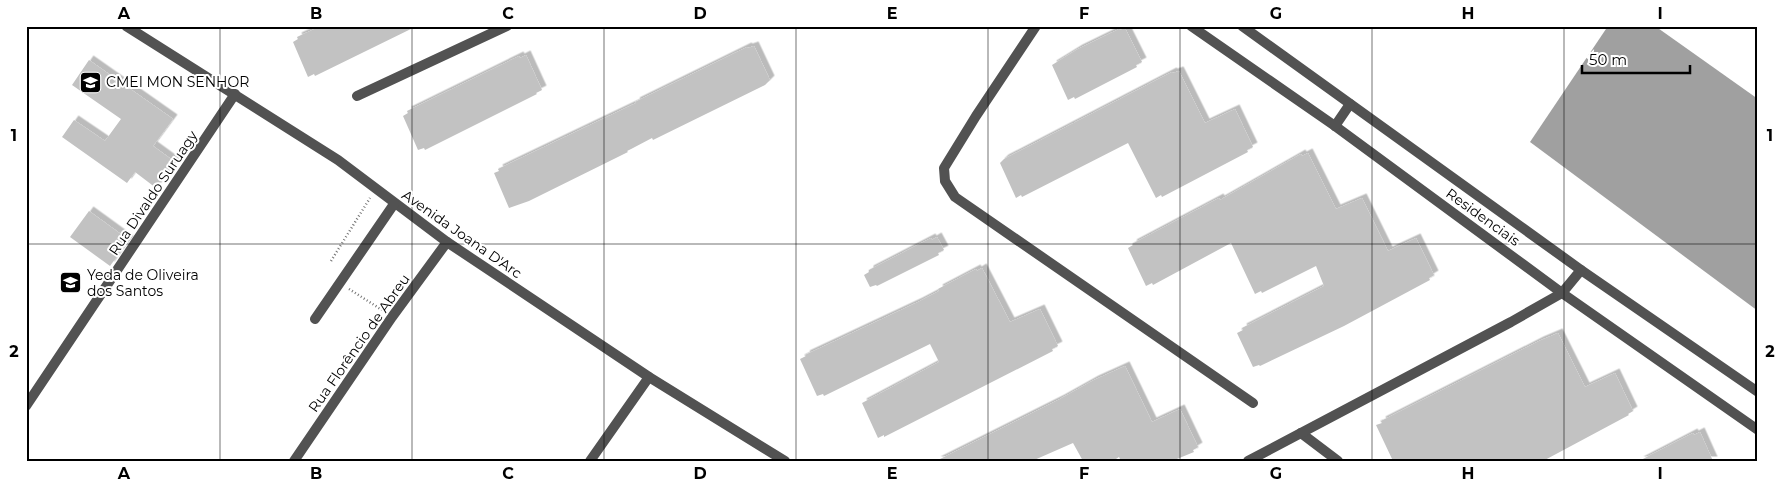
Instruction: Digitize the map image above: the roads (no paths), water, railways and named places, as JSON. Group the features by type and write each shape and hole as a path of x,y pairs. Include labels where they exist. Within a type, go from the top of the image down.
{"street":[{"name":"Avenida Joana D'Arc","path":"126,26 338,160 447,242 649,377 785,461"},
{"path":"357,96 507,26"},
{"path":"1036,26 944,168 945,182 955,197 1253,403"},
{"name":"Residenciais","path":"1192,26 1335,126 1562,293 1758,430"},
{"name":"Residenciais","path":"1242,26 1581,270 1758,392"},
{"name":"Rua Divaldo Suruagy","path":"26,406 235,94"},
{"path":"1335,126 1350,104"},
{"path":"315,320 394,204"},
{"name":"Rua Florêncio de Abreu","path":"294,461 392,317 447,242"},
{"path":"1248,461 1512,322 1562,293 1581,270"},
{"path":"590,461 649,377"},
{"path":"1300,433 1338,461"}],"place":[{"name":"CMEI MON SENHOR","path":"90,82"},
{"name":"Yeda de Oliveira dos Santos","path":"71,283"}]}
